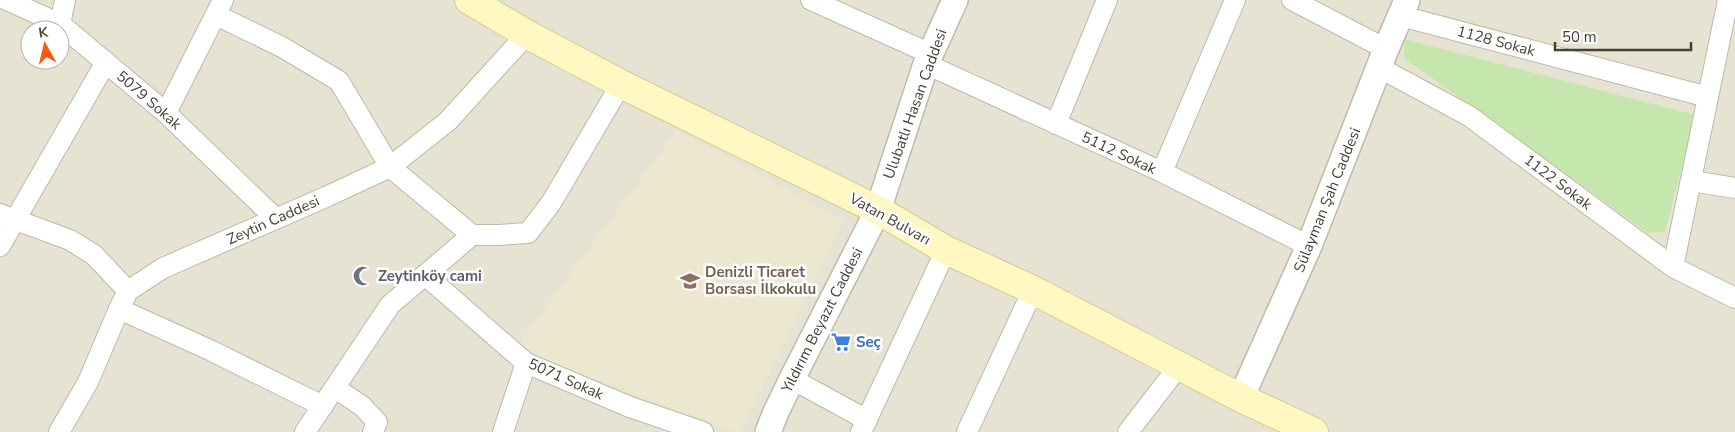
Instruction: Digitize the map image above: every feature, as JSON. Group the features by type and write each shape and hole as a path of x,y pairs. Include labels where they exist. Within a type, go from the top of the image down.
{"main road":[{"name":"Vatan Bulvarı","path":"474,1 527,34 621,84 878,210 946,250 1033,290 1241,398 1278,424 1314,432"}],"street":[{"name":"5079 Sokak","path":"7,0 51,20"},
{"path":"61,20 65,0"},
{"name":"5112 Sokak","path":"811,0 1056,124 1162,172 1309,246"},
{"name":"Ulubatlı Hasan Caddesi","path":"878,210 929,59 955,0"},
{"path":"1056,124 1107,0"},
{"path":"1162,172 1235,0"},
{"name":"1122 Sokak","path":"1292,0 1469,116 1673,267 1735,298"},
{"path":"1673,267 1708,97 1727,47 1728,0"},
{"path":"166,113 220,7 339,81 390,167 472,235 498,235 528,233 551,203 621,84"},
{"name":"Sülayman Şah Caddesi","path":"1241,398 1309,246 1404,8"},
{"name":"1128 Sokak","path":"1404,8 1708,97"},
{"name":"5079 Sokak","path":"70,32 166,113 276,219"},
{"name":"Zeytin Caddesi","path":"128,291 162,268 390,167 448,121 527,34"},
{"path":"0,246 8,216 106,62"},
{"path":"1691,181 1735,188"},
{"name":"Yıldırım Beyazıt Caddesi","path":"770,431 792,379 878,210"},
{"path":"8,216 70,240 94,255 128,291 88,382 59,432"},
{"path":"305,432 390,306 472,235"},
{"path":"792,379 864,426 946,250"},
{"name":"5071 Sokak","path":"425,275 526,363 630,407 702,432"},
{"path":"1706,283 1735,286"},
{"path":"967,432 1033,290"},
{"path":"119,310 212,351 323,406"},
{"path":"503,432 526,363"},
{"path":"1128,432 1179,366"},
{"path":"335,388 362,406 377,422 373,432"}],"shaded area":[{"path":"0,0 1735,0 1735,432 0,432"},
{"name":"Denizli Ticaret Borsası İlkokulu","path":"677,130 844,221 740,432 537,357 521,341"}],"green space":[{"path":"1404,39 1695,115 1665,232 1648,233 1404,58"}],"place":[{"name":"Zeytinköy cami","path":"363,276"},
{"name":"Denizli Ticaret Borsası İlkokulu","path":"690,281"},
{"name":"Seç","path":"841,342"}]}
